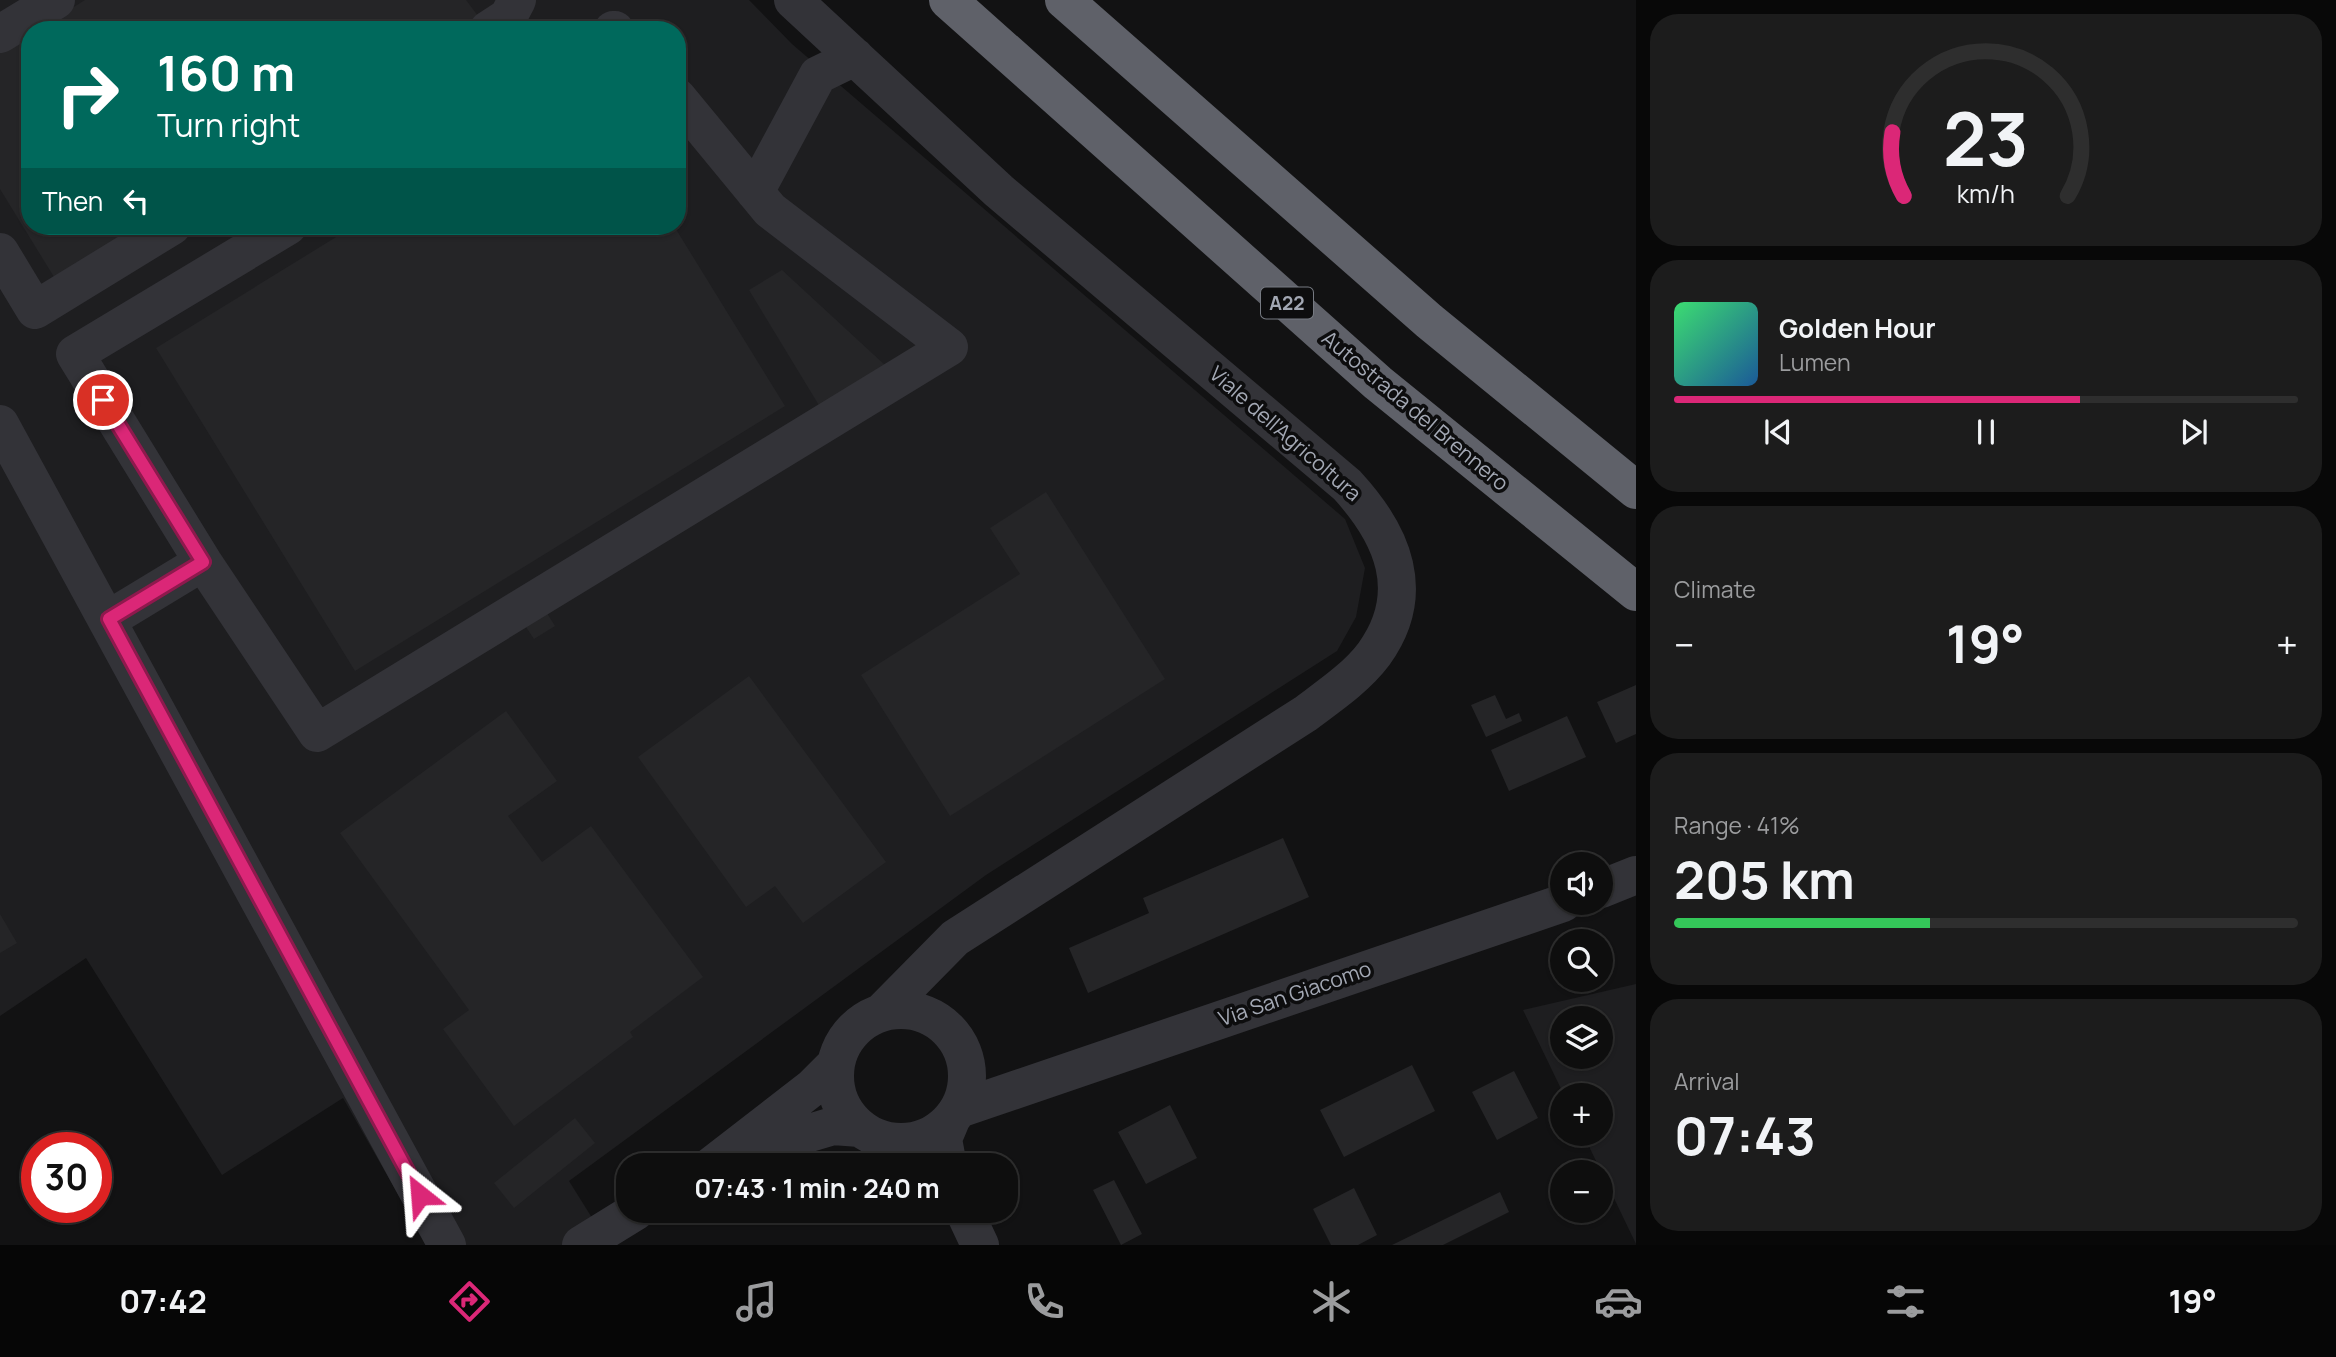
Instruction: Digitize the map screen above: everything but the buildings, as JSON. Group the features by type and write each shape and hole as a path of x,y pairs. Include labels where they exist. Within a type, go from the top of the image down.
{"highway":[{"name":"Autostrada del Brennero","path":"948,0 1378,383 1636,592"},
{"path":"1065,0 1429,321 1636,490"}],"street":[{"path":"21,21 56,0"},
{"path":"502,21 508,17 517,0"},
{"name":"Viale dell'Agricoltura","path":"793,0 999,191 1347,485 1381,528 1393,556 1398,581 1394,612 1386,633 1374,654 1350,680 1305,714 956,938 881,1013"},
{"path":"0,34 21,21"},
{"path":"755,192 818,75 855,57"},
{"path":"273,235 75,354 203,562 317,733 949,347 770,210 686,108"},
{"path":"0,252 35,310 157,235"},
{"path":"0,424 109,619 439,1236"},
{"path":"109,619 203,562"},
{"path":"1613,884 1636,875"},
{"name":"Via San Giacomo","path":"955,1114 1028,1086 1550,907"},
{"name":"Viale dell'Agricoltura","path":"957,1044 944,991 960,951 985,919"},
{"path":"860,1128 839,1100 835,1082 836,1065 847,1037 857,1027 881,1013 905,1010 917,1012 957,1044 980,1069 1028,1086"},
{"path":"946,1153 943,1139 967,1083 957,1044"},
{"path":"729,1153 836,1065"},
{"path":"747,1153 833,1126 860,1128 886,1141 926,1153 929,1136 955,1114"},
{"path":"581,1245 617,1223"},
{"path":"970,1223 980,1245"}],"shaded area":[{"path":"0,0 749,0 792,44 1345,519 1365,568 1356,617 1337,651 986,875 569,1181 609,1245 427,1245 343,1098 222,1175 86,958 0,1016"},
{"path":"1636,984 1636,1244 1613,1196 1613,1160 1596,1160 1589,1146 1613,1146 1613,1083 1558,1083 1551,1069 1613,1069 1613,1006 1550,1006 1550,1066 1523,1010 1601,992 1613,992 1613,989"}],"route":[{"path":"103,400 203,562 109,619 420,1195"}]}
